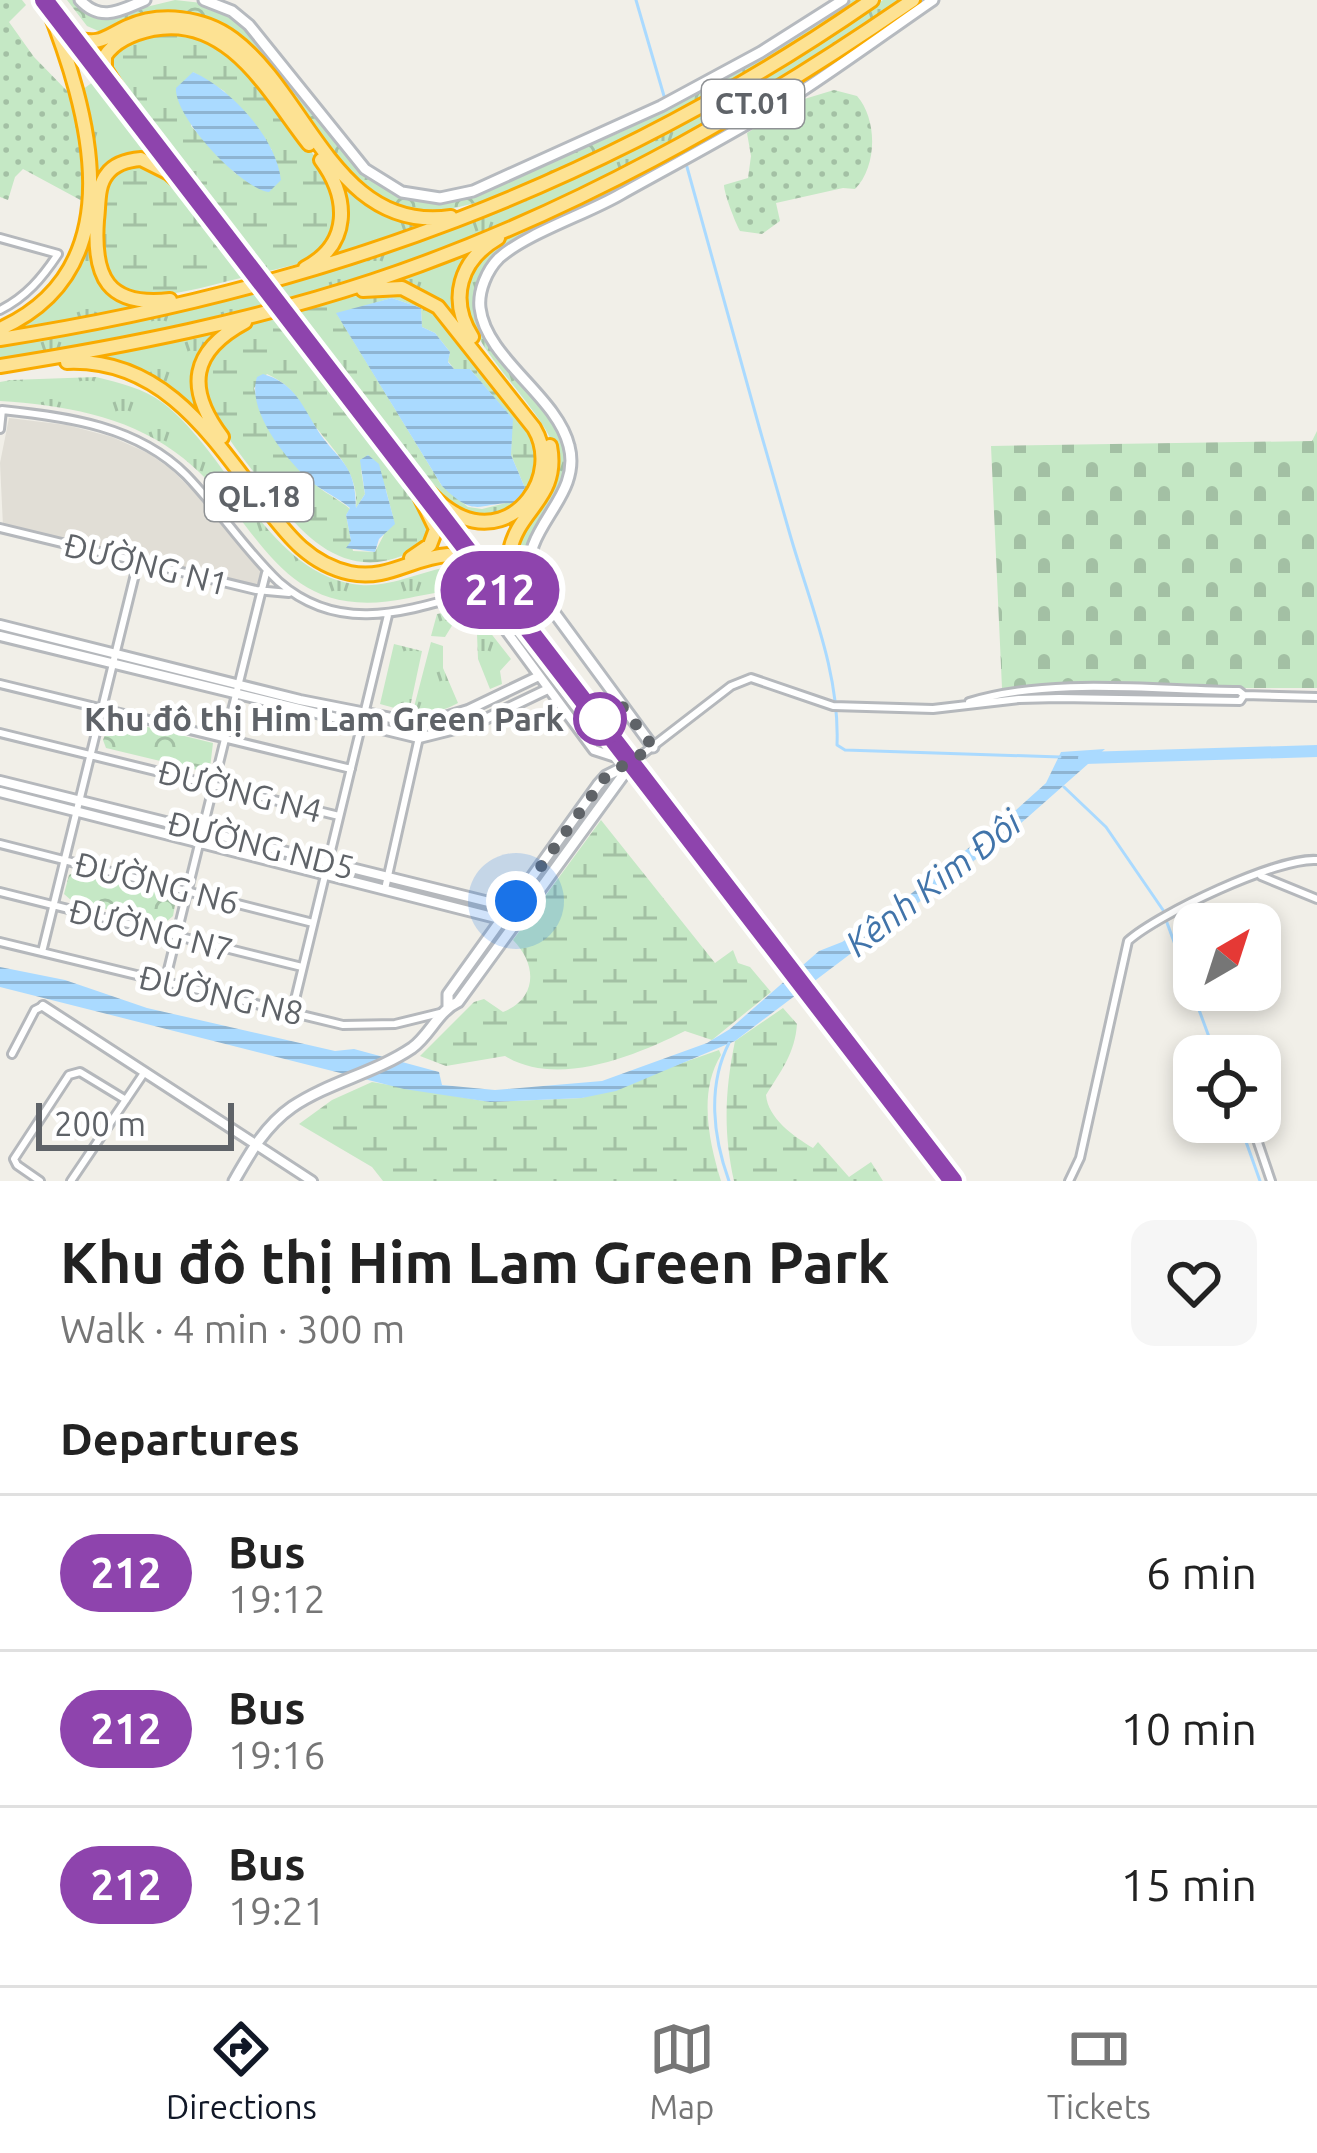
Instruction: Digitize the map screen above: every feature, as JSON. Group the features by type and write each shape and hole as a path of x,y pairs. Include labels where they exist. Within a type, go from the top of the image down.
{"highway":[{"name":"CT.01","path":"0,339 251,288 450,224 608,154 768,67 872,0"},
{"name":"CT.01","path":"0,369 263,313 388,275 584,194 768,96 913,0"},
{"path":"0,329 42,304 72,269 86,232 92,194 82,112 45,1"},
{"path":"76,38 100,42 141,22 174,19 226,34 256,60 360,192 386,210 411,218 458,216 608,154"},
{"path":"136,118 105,69 107,51 151,29 200,32 240,56 333,177 343,214 328,250 305,268 251,288"},
{"path":"76,38 952,1181"},
{"path":"194,194 147,160 128,160 112,168 100,194 95,245 98,268 112,289 136,301 230,292"},
{"path":"516,610 508,569 510,547 547,487 551,453 541,426 470,334 461,314 460,285 478,250 584,194"},
{"path":"292,305 384,287 424,297 458,329 534,428 543,452 542,475 531,497 510,514 484,521 453,512 398,461"},
{"path":"263,313 225,333 210,348 202,362 198,390 218,432 296,533 322,556 348,565 378,567 411,558 430,545 436,527 409,476"},
{"name":"QL.18","path":"0,369 81,362 125,371 156,384 198,419 298,547 323,564 351,573 379,574 440,556"},
{"path":"440,556 474,569 516,610"}],"main road":[{"path":"80,0 104,15 145,0"},
{"path":"204,0 232,11 249,26 365,169 402,192 440,198 473,191 661,106 761,52 843,0"},
{"path":"653,747 531,581 530,549 566,486 569,445 560,424 491,336 480,311 483,286 493,265 510,250 613,199 796,94 933,0"},
{"path":"45,1 76,38"},
{"path":"446,1009 448,994 606,776 632,763"},
{"path":"234,1181 255,1144 288,1109 395,1058 422,1040 458,1001 632,763"}],"street":[{"path":"0,238 58,254 23,296 0,310"},
{"path":"0,429 2,410 70,418 139,442 184,474 262,566 293,594 338,611 388,616 478,591"},
{"name":"ĐƯỜNG N1","path":"0,528 263,592 293,594"},
{"path":"440,556 460,566 595,749 632,763 746,679 833,706 948,708 1021,690 1239,691 1244,695 1317,697"},
{"path":"42,952 138,562"},
{"path":"165,982 267,577 262,566"},
{"path":"292,1012 388,616"},
{"path":"0,625 44,641 299,704 422,724 468,710 539,676"},
{"path":"0,636 44,641"},
{"path":"0,684 351,769"},
{"path":"299,704 361,726 422,739 475,724 548,689"},
{"path":"468,710 475,724"},
{"path":"385,889 422,724"},
{"name":"ĐƯỜNG N4","path":"0,733 339,816"},
{"name":"ĐƯỜNG ND5","path":"0,781 388,876 506,914 516,922"},
{"name":"ĐƯỜNG ND5","path":"0,793 385,889 506,914"},
{"name":"ĐƯỜNG N6","path":"0,844 313,923"},
{"path":"1069,1181 1080,1158 1128,941 1161,917 1294,860 1317,860"},
{"path":"1261,875 1317,898"},
{"name":"ĐƯỜNG N7","path":"0,892 302,967"},
{"name":"ĐƯỜNG N8","path":"0,942 359,1026 395,1024 446,1009"},
{"path":"12,1054 35,1010 43,1006 312,1181"},
{"path":"40,1181 14,1159 69,1075 80,1072 126,1100"},
{"path":"71,1181 144,1072"},
{"path":"1258,1143 1271,1181"}],"shaded area":[{"path":"9,418 67,425 148,453 213,511 262,569 262,577 257,584 246,584 3,526 0,463"}],"green space":[{"path":"0,0 22,0 26,5 9,22 34,57 71,95 77,112 86,203 23,169 15,177 8,200 0,197"},
{"path":"67,0 78,0 88,13 101,18 175,0 202,3 226,13 251,32 363,172 389,191 435,203 473,196 621,132 764,55 852,0 865,0 762,67 615,146 492,199 426,215 392,207 354,181 252,52 103,33 87,26"},
{"path":"883,0 901,0 707,123 500,226 357,278 269,303 0,358 0,347 238,298 351,265 461,225 675,127"},
{"path":"919,0 928,0 775,101 670,163 507,246 502,239 716,128"},
{"path":"156,31 205,36 252,75 326,171 341,208 328,240 314,256 261,273 112,64 119,46","holes":["193,72 224,91 272,150 236,174 191,126"]},
{"path":"97,79 162,164 140,155 97,192 82,90"},
{"path":"834,90 857,96 869,118 871,156 862,180 855,189 776,203 780,221 762,234 740,231 724,185 748,178 747,133 801,100"},
{"path":"319,150 359,193 386,212 444,223 318,267 342,208 338,185"},
{"path":"136,162 163,176 245,277 150,295 129,292 113,281 104,262 105,199 118,169"},
{"path":"94,217 150,305 59,327 0,332 76,267"},
{"path":"502,239 507,246 489,264 479,284 479,319 483,332 546,411 560,438 564,459 555,494 528,544 525,589 517,576 518,541 555,450 530,406 476,333 466,309 464,285 473,263"},
{"path":"478,244 463,266 469,337 385,283"},
{"path":"377,291 405,294 430,304 534,435 538,460 526,495 507,511 489,517 451,506 358,399 291,312","holes":["392,298 421,308 422,327 435,333 450,352 448,361 454,369 470,369 512,419 511,455 525,488 510,502 482,509 468,507 442,486 337,314"]},
{"path":"276,316 393,465 432,525 417,548 376,562 353,560 313,540 279,504 231,441 207,396 204,377 209,360 244,329","holes":["267,374 293,392 346,466 356,508 365,494 361,470 385,486 393,517 375,552 353,551 346,515 350,509 306,476 270,429 254,388"]},
{"path":"228,326 199,416 153,378 80,357"},
{"path":"96,377 163,403 210,452 275,538 329,577 373,585 450,567 460,574 462,585 363,603 327,596 298,581 274,560 205,478 155,439 92,414 0,401 0,382"},
{"path":"1317,431 1317,688 1002,688 991,446 1312,441"},
{"path":"464,609 475,613 511,659 500,671 502,684 490,689 478,659 477,634 469,622 453,624 445,637 431,636 437,614"},
{"path":"431,642 443,646 443,668 458,703 436,711 413,711"},
{"path":"394,644 422,651 409,712 380,704"},
{"path":"111,718 213,743 210,768 202,771 106,748 103,740"},
{"path":"601,820 715,963 733,950 738,963 750,967 771,992 712,1040 685,1031 596,1065 548,1069 505,1056 446,1066 420,1056 474,1002 484,999 503,1012 523,998 530,970 513,940"},
{"path":"78,870 171,892 176,899 173,916 165,923 72,901 64,894 69,875"},
{"path":"783,1008 797,1024 796,1034 766,1095 771,1111 805,1143 813,1148 818,1142 849,1177 871,1162 883,1181 734,1181 727,1111 735,1041"},
{"path":"719,1050 708,1117 721,1181 383,1181 372,1167 299,1124 332,1100 372,1082 490,1102 582,1098"}],"water":[{"path":"193,72 236,102 261,131 281,180 269,192 226,165 186,116 176,88"},
{"path":"392,298 421,308 422,327 435,333 450,352 448,362 454,369 470,369 513,419 511,455 525,488 515,503 470,506 442,486 336,313"},
{"path":"263,374 295,394 343,462 352,480 356,508 365,494 360,460 368,455 379,464 395,524 379,539 375,552 346,548 351,541 346,515 350,508 309,480 270,433 255,390 257,377"},
{"name":"Kênh Kim Đôi","path":"1105,749 1004,838 735,1041 616,1091 582,1098 490,1102 404,1089 0,987 0,967 65,980 147,1008 335,1051 354,1049 439,1072 442,1085 495,1090 602,1081 707,1043 730,1029 819,951 883,916 1015,811 1046,783 1061,752"}],"waterway":[{"path":"636,0 664,96"},
{"path":"687,167 822,637 834,690 837,745 845,750 1060,757"},
{"name":"Kênh Kim Đôi","path":"1084,758 1317,751"},
{"path":"1064,787 1106,827 1163,910"},
{"path":"1166,920 1208,1035"},
{"path":"729,1043 717,1077 715,1112 729,1181"},
{"path":"1246,1143 1260,1181"}],"bus line":[{"name":"212","path":"44,0 953,1181"}],"place":[{"name":"Khu đô thị Him Lam Green Park","path":"600,719"}],"route":[{"path":"516,901 606,776 653,747 616,698 600,719"}]}
